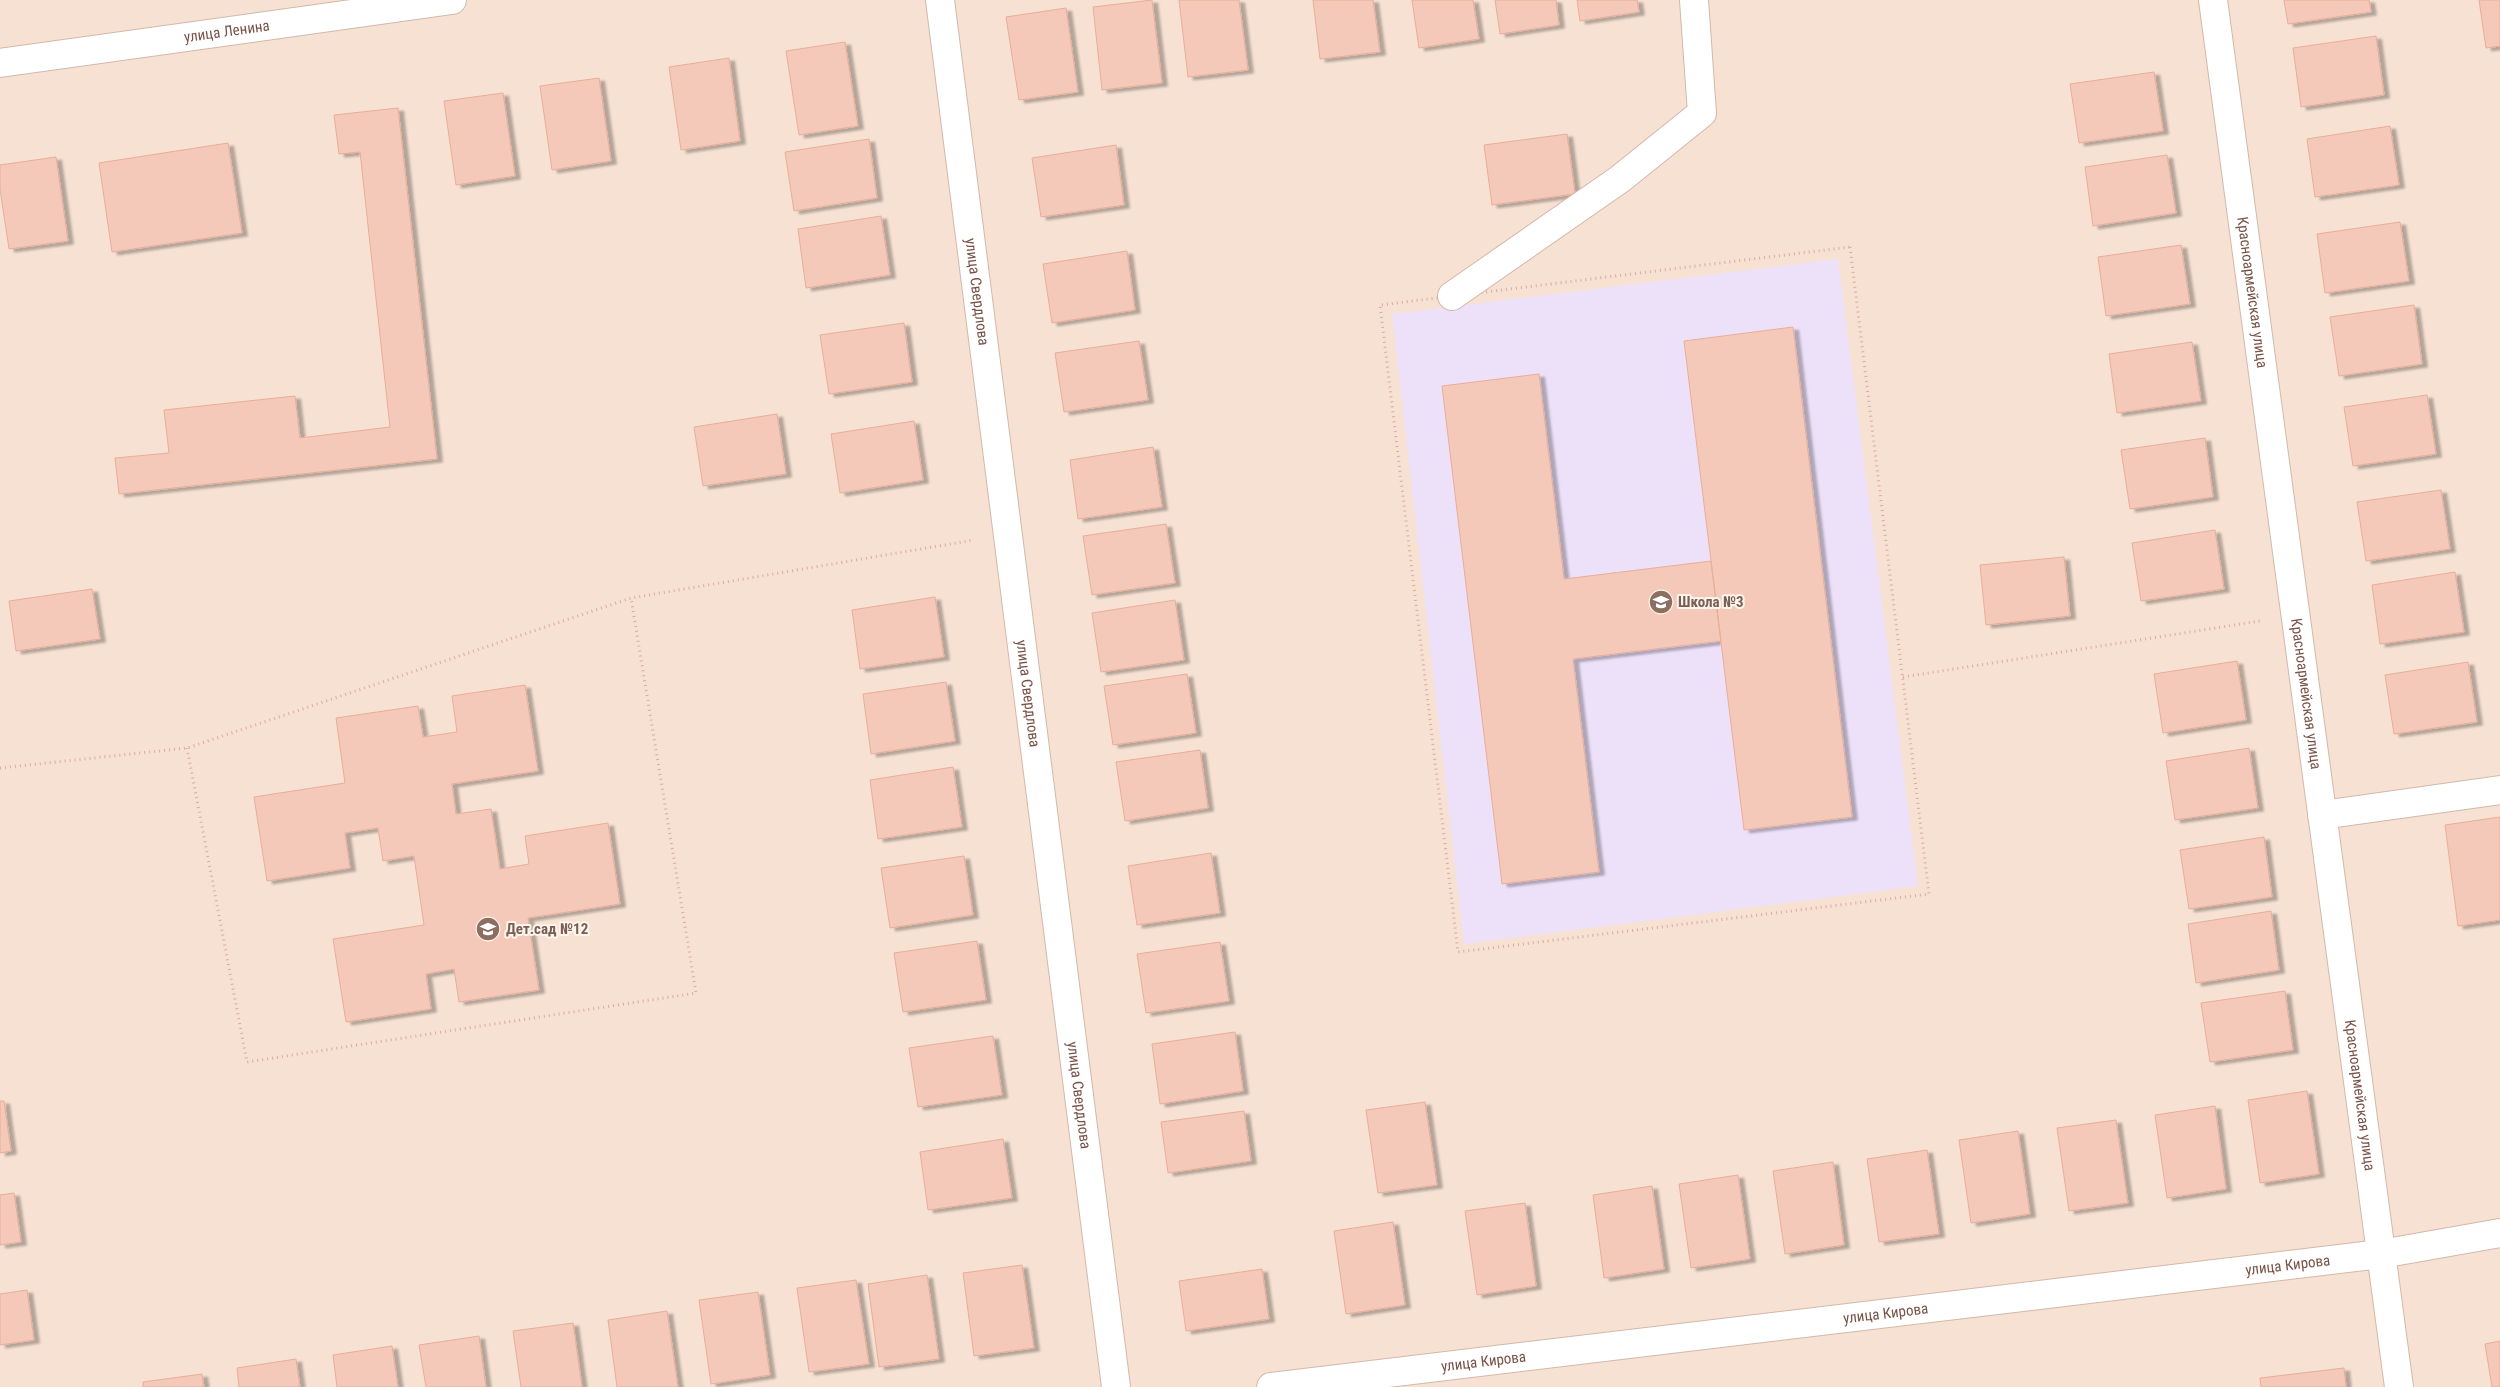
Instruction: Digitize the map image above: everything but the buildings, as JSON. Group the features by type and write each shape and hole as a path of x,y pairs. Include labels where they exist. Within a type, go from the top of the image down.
{"street":[{"name":"улица Ленина","path":"0,63 452,0"},
{"name":"улица Свердлова","path":"940,0 1116,1387"},
{"path":"1452,296 1620,179 1702,113 1694,0"},
{"name":"Красноармейская улица","path":"2213,0 2399,1387"},
{"path":"2322,815 2500,790"},
{"name":"улица Кирова","path":"1271,1387 2382,1254 2500,1233"}],"path":[{"path":"1850,246 1903,677 1929,894 1458,952 1380,305 1850,246"},
{"path":"0,768 186,748 631,598 1007,534"},
{"path":"186,748 247,1062 696,993 631,598"},
{"path":"1903,677 2295,615"}],"shaded area":[{"path":"0,0 2500,0 2500,1387 0,1387"},
{"path":"1838,259 1918,886 1464,944 1392,314"}],"place":[{"name":"Школа №3","path":"1661,602"},
{"name":"Дет.сад №12","path":"488,929"}]}
